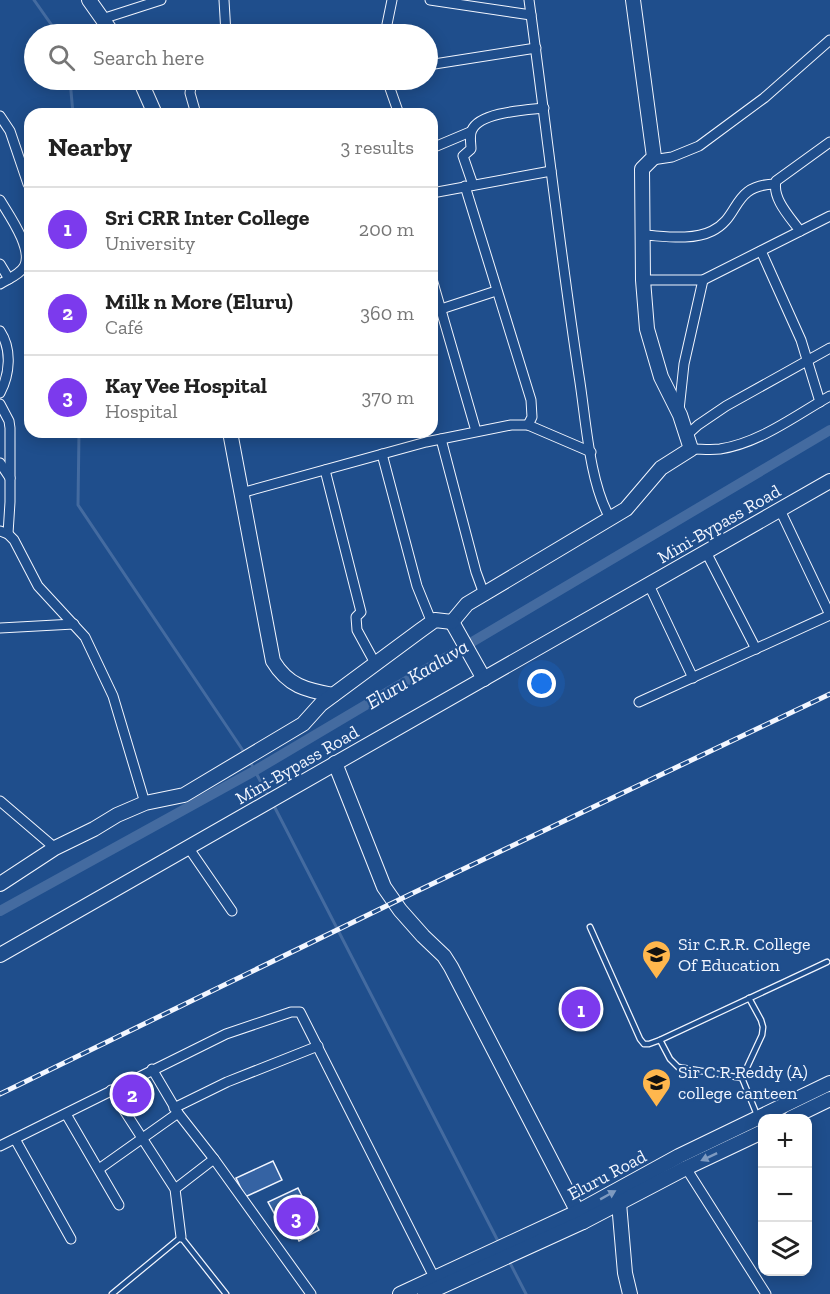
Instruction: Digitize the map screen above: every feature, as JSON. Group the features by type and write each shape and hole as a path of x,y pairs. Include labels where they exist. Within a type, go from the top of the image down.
{"street":[{"path":"89,0 106,24"},
{"path":"224,0 225,24"},
{"path":"387,24 392,0"},
{"path":"430,0 531,15"},
{"path":"529,0 564,276 591,452 603,505 610,518"},
{"path":"633,0 654,157 642,169 643,280 647,329 661,377 678,411 689,442"},
{"path":"102,18 158,1"},
{"path":"652,160 672,157 699,146 764,98 830,40"},
{"path":"438,63 536,48"},
{"path":"144,90 152,108"},
{"path":"190,90 194,108"},
{"path":"391,90 397,108"},
{"path":"438,146 471,132 484,119 499,114 543,108"},
{"path":"0,116 10,131 24,172"},
{"path":"471,132 471,149 463,156 496,291 531,400 532,417 528,424"},
{"path":"800,231 778,200 774,190 776,181 830,142"},
{"path":"438,192 551,171"},
{"path":"643,235 704,235 714,231 724,221 744,194 762,184 775,184"},
{"path":"0,200 24,243"},
{"path":"643,280 703,280 830,216"},
{"path":"761,251 801,340 820,402"},
{"path":"0,264 4,281 19,273 24,267"},
{"path":"678,411 684,364 703,280"},
{"path":"438,309 496,291"},
{"path":"438,316 476,431"},
{"path":"0,331 6,340 9,361 5,382 0,393"},
{"path":"452,622 467,604 626,509 661,468 678,456 698,425 726,406 830,348"},
{"path":"689,442 719,449 743,442 766,432 830,396"},
{"path":"0,404 10,428 10,480 4,532 14,540 38,586 85,637 113,696 146,803"},
{"path":"433,438 441,439 476,431 528,424 591,452"},
{"path":"231,438 273,661 282,676 297,685 333,695"},
{"path":"241,493 382,454 422,438"},
{"path":"441,439 476,572 484,594"},
{"path":"382,454 417,586 432,623"},
{"path":"0,463 10,480"},
{"path":"325,470 361,612 356,617 357,630 375,663"},
{"path":"0,488 10,480"},
{"name":"Mini-Bypass Road","path":"0,955 830,481"},
{"path":"639,702 830,615 780,510"},
{"path":"706,552 756,649"},
{"path":"649,585 693,678"},
{"path":"0,884 55,848 117,815 146,803 184,795 303,724 311,713 333,695 435,620 452,622"},
{"path":"452,622 484,679"},
{"path":"0,628 74,624"},
{"path":"333,765 384,887 400,910 444,956 451,967 580,1217"},
{"path":"0,801 55,848"},
{"path":"188,848 232,911"},
{"path":"0,1146 152,1069 243,1027 297,1011 303,1016 443,1283"},
{"path":"99,1169 176,1110 255,1070 318,1046"},
{"path":"152,1069 176,1110 311,1294"},
{"name":"Eluru Road","path":"774,1114 830,1083"},
{"path":"111,1090 175,1189 181,1237"},
{"path":"800,1114 830,1099"},
{"path":"66,1114 119,1205"},
{"name":"Eluru Road","path":"580,1217 680,1156 758,1123"},
{"name":"Eluru Road","path":"425,1294 558,1226 619,1203 758,1134"},
{"path":"15,1139 71,1239"},
{"path":"175,1189 214,1159"},
{"path":"686,1168 766,1294"},
{"path":"619,1203 625,1273 630,1294"},
{"name":"Eluru Road","path":"400,1294 443,1283"}],"lane":[{"path":"590,927 640,1040 644,1044 660,1040 827,962"},
{"path":"749,998 763,1027 762,1035 742,1078 758,1117"},
{"path":"660,1040 670,1059 678,1067 742,1078"},
{"path":"112,1294 181,1237 226,1294"}],"building":[{"path":"273,1161 282,1180 245,1197 236,1178"},
{"path":"298,1188 319,1230 299,1241 283,1208 274,1213 268,1202"}],"waterway":[{"path":"34,0 51,24"},
{"path":"71,90 72,108"},
{"name":"Eluru Kaaluva","path":"0,911 256,770 830,430"},
{"path":"79,438 78,505 246,755"},
{"path":"249,760 269,797"},
{"path":"272,802 500,1245"},
{"path":"509,1261 526,1294"}],"railway":[{"path":"0,1094 830,694"}],"place":[{"name":"Sir C.R.R. College Of Education","path":"657,980"},
{"name":"Sri CRR Inter College","path":"581,1009"},
{"name":"Milk n More (Eluru)","path":"132,1094"},
{"name":"Sir C R Reddy (A) college canteen","path":"657,1108"},
{"name":"Kay Vee Hospital","path":"296,1217"}]}
